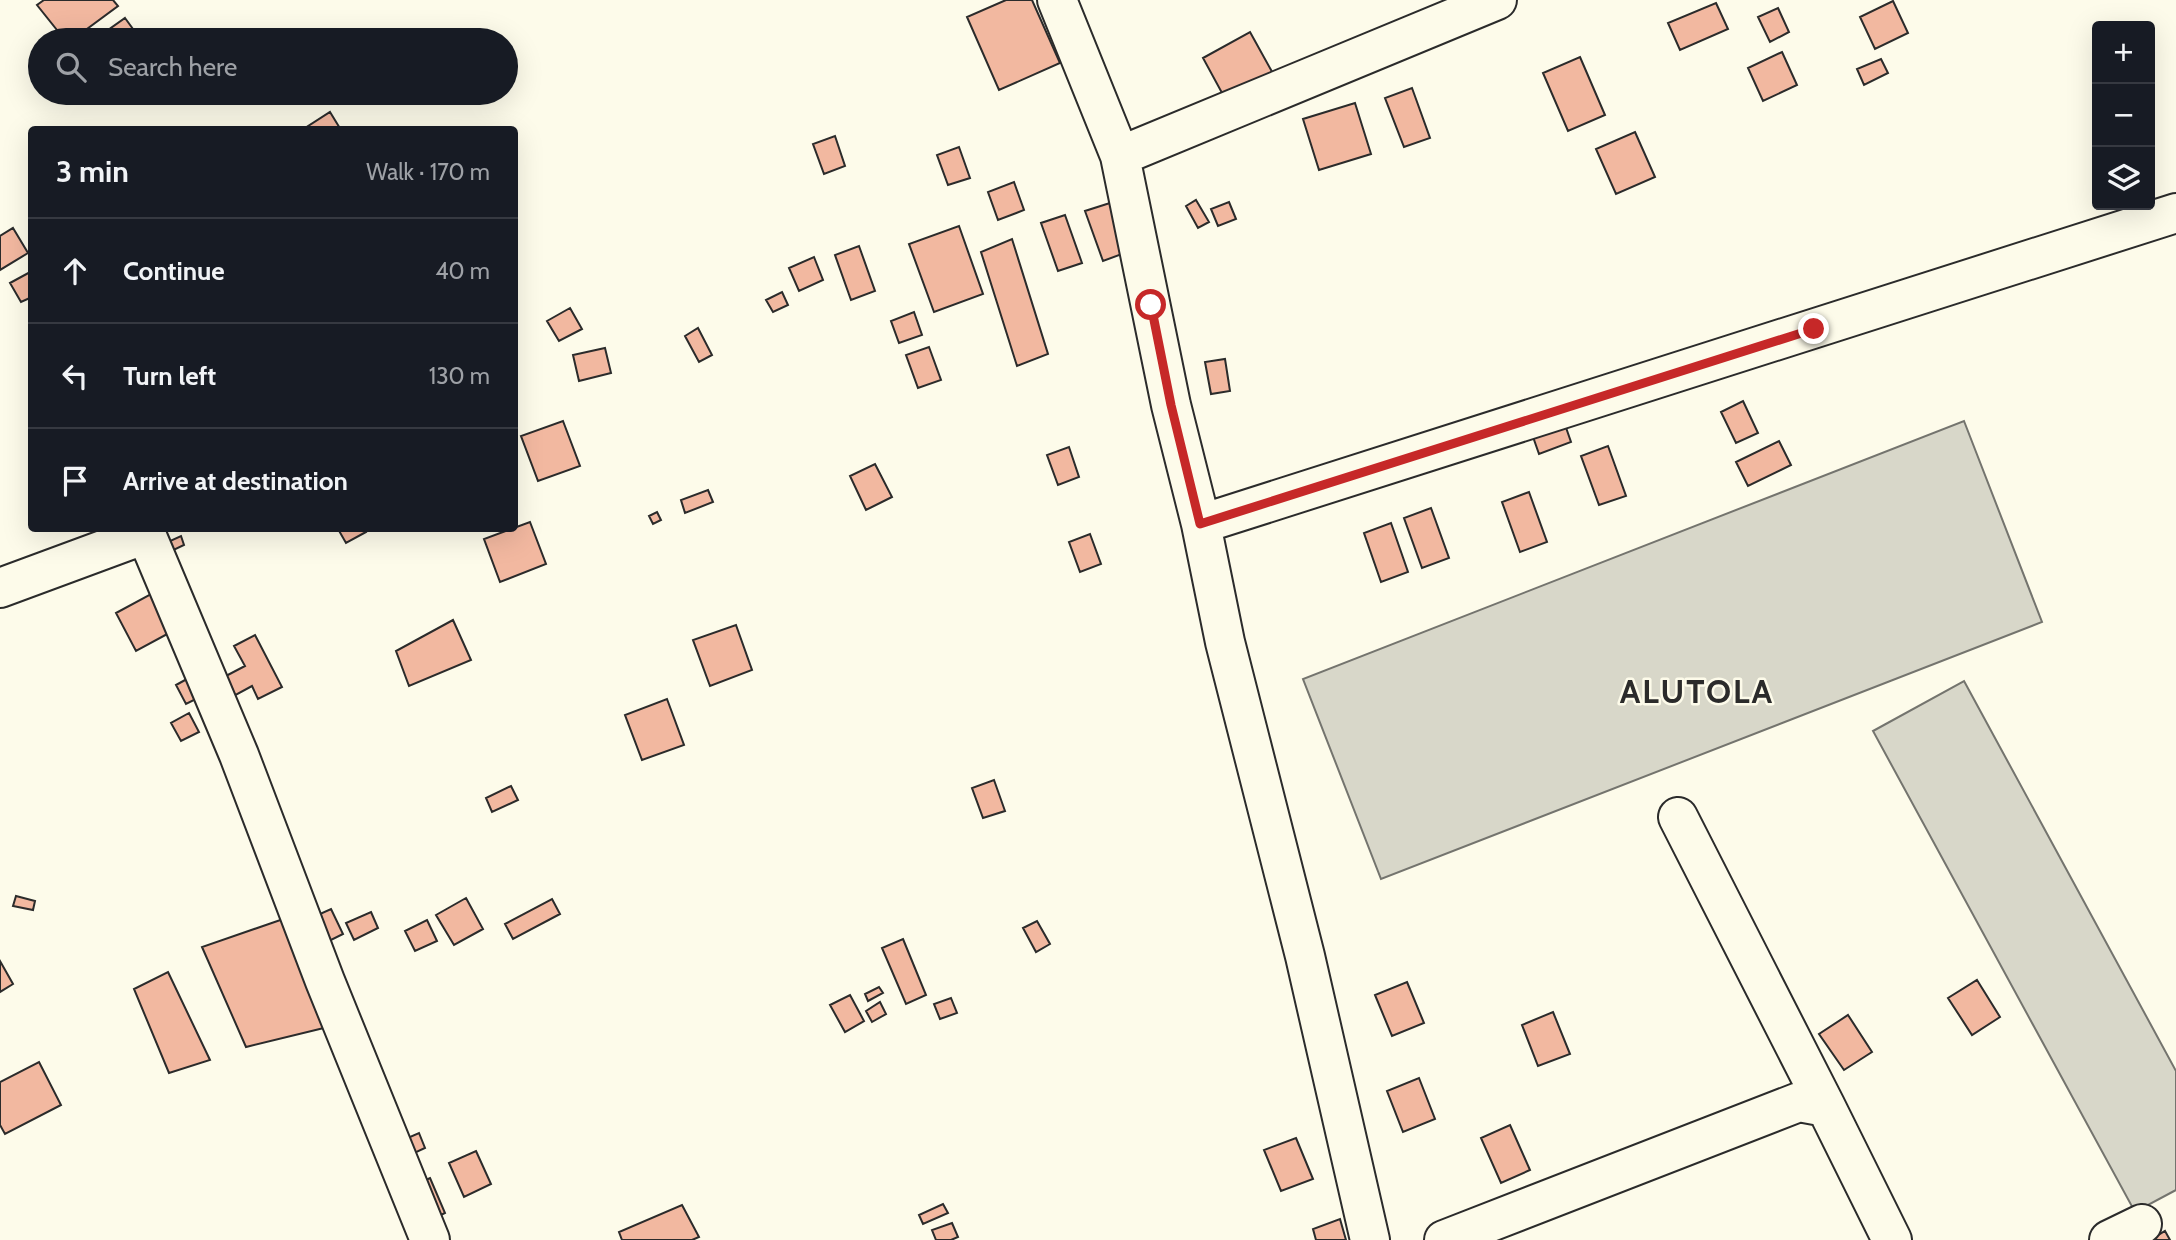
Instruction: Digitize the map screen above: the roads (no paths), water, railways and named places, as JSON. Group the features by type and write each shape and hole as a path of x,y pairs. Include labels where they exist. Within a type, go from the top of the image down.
{"street":[{"path":"1057,0 1119,156 1171,405 1226,642 1305,956 1370,1240"},
{"path":"1119,156 1497,0"},
{"path":"1200,524 2176,213"},
{"path":"0,589 146,534 239,755 325,981 430,1240"},
{"path":"1678,817 1892,1240"},
{"path":"1444,1240 1799,1102 1826,1107"}],"district":[{"name":"ALUTOLA","path":"1697,691"}]}
